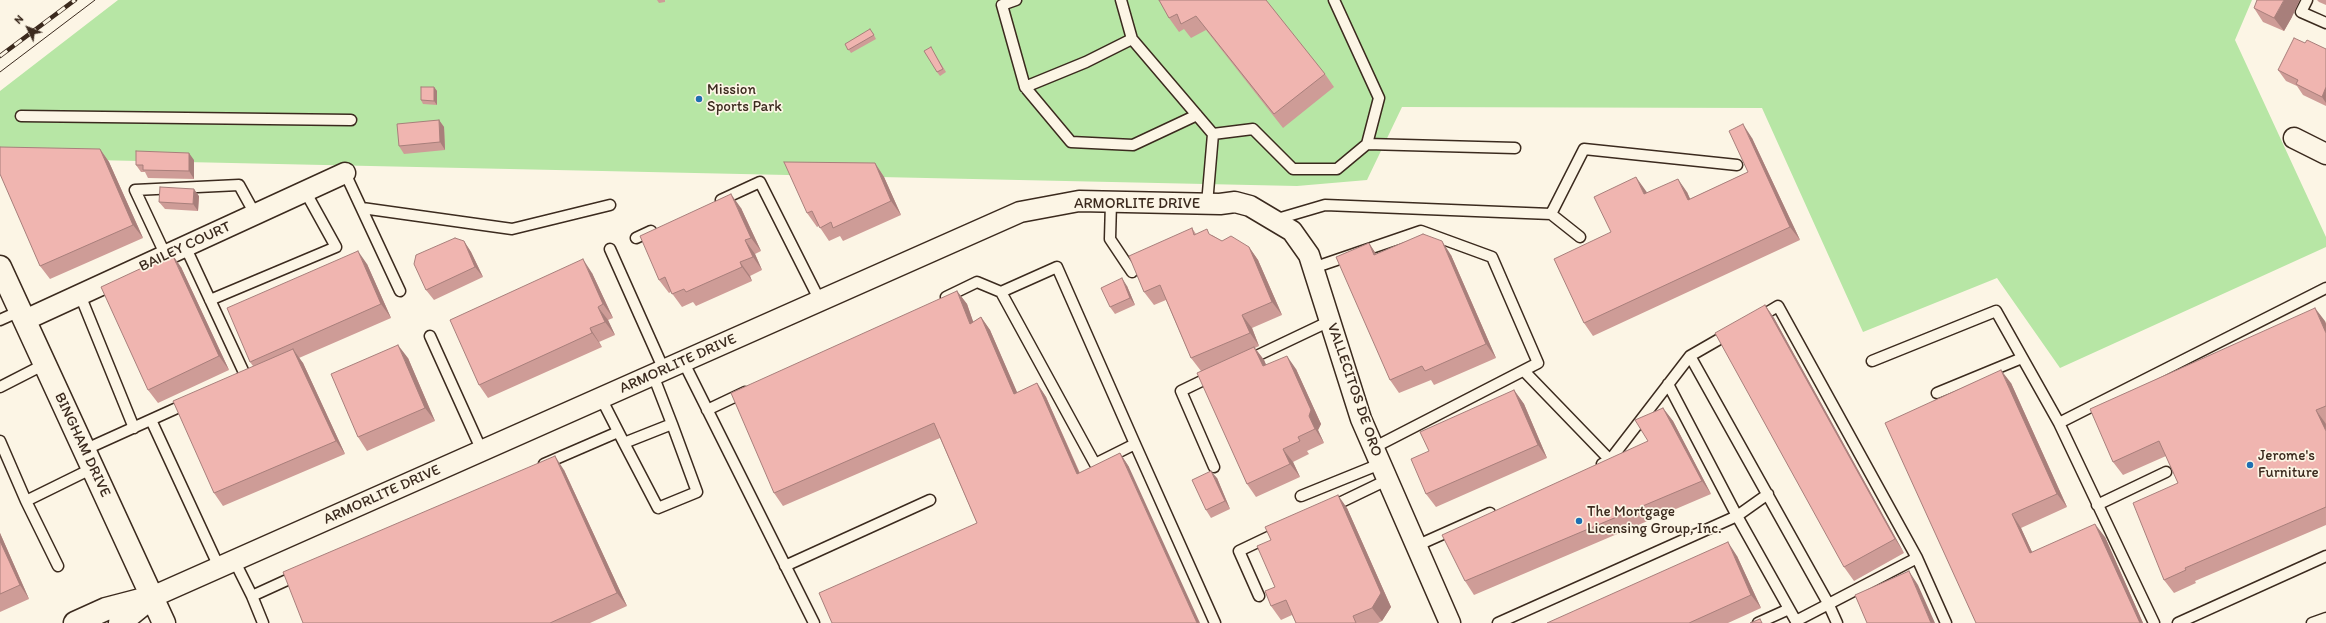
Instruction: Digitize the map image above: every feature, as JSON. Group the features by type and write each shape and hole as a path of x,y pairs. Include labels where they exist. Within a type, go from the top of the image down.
{"street":[{"path":"2294,138 2326,154"},
{"name":"BAILEY COURT","path":"22,315 80,295 345,173"},
{"name":"ARMORLITE DRIVE","path":"75,623 106,609 152,597 1020,212 1079,201 1214,204"},
{"name":"VALLECITOS DE ORO","path":"1214,204 1235,202 1250,206 1292,231 1309,255 1361,419 1449,623"},
{"name":"BINGHAM DRIVE","path":"0,267 164,623"},
{"name":"ARMORLITE DRIVE","path":"120,623 152,597"}],"lane":[{"path":"1016,0 1002,5 1025,87 1070,142 1133,144 1197,115"},
{"path":"1121,0 1132,39 1213,134 1214,204"},
{"path":"1213,134 1253,129 1293,169 1337,170 1367,144 1380,98 1334,0"},
{"path":"2307,0 2301,12 2326,23"},
{"path":"1025,87 1086,62 1132,39"},
{"path":"21,116 351,120"},
{"path":"1367,144 1515,148"},
{"path":"1551,214 1584,149 1736,165"},
{"path":"345,173 400,292"},
{"path":"712,204 760,182 820,301"},
{"path":"166,256 135,190 239,185 255,214"},
{"path":"210,300 336,247 305,191"},
{"path":"1110,202 1110,239 1132,272"},
{"path":"362,208 512,229 610,205"},
{"path":"1274,220 1325,205 1551,214 1580,237"},
{"path":"636,238 664,226"},
{"path":"1313,268 1421,231 1492,257 1538,363 1380,464 1324,510"},
{"path":"185,246 246,378 231,384"},
{"path":"601,398 658,508 697,492 672,424 658,372 610,249"},
{"path":"1001,292 1057,267 1215,623"},
{"path":"934,302 977,282 1001,292 1095,464 1135,444"},
{"path":"2059,423 2326,288"},
{"path":"80,295 134,428"},
{"path":"1751,322 1778,306 1917,558 1946,623"},
{"path":"1872,361 1996,311 2059,423 2154,623"},
{"path":"0,320 22,315"},
{"path":"1238,365 1330,321"},
{"path":"1596,466 1610,460 1690,356 1737,329"},
{"path":"430,336 482,451"},
{"path":"1690,356 1768,494 1838,623"},
{"path":"1937,393 2022,358"},
{"path":"683,361 814,623"},
{"path":"0,387 45,364"},
{"path":"1214,467 1181,391 1223,371"},
{"path":"1524,371 1610,460"},
{"path":"1668,384 1796,622 1828,603 1917,558"},
{"path":"707,410 757,386"},
{"path":"26,501 134,428 194,400"},
{"path":"151,420 226,564 252,596 263,623"},
{"path":"624,444 672,424"},
{"path":"533,469 618,432"},
{"path":"0,441 26,501 58,566"},
{"path":"1301,496 1380,464"},
{"path":"2098,505 2166,472"},
{"path":"1505,622 1738,516 1768,494"},
{"path":"785,566 930,500"},
{"path":"1416,546 1502,508"},
{"path":"1259,596 1239,551 1288,527"},
{"path":"2178,623 2326,556"},
{"path":"252,596 308,571"},
{"path":"1758,623 1789,609"},
{"path":"2312,623 2326,618"}],"green space":[{"path":"118,0 2252,0 2235,40 2326,237 2326,247 2060,368 1997,278 1863,332 1762,108 1402,107 1367,180 1297,186 0,158 0,91"}],"building":[{"path":"1159,0 1266,0 1325,74 1274,114 1196,16 1181,24 1177,14 1169,18"},
{"path":"2257,0 2284,0 2274,18 2254,8"},
{"path":"870,29 874,35 848,50 845,44"},
{"path":"2294,38 2305,43 2307,40 2326,49 2326,87 2322,97 2296,84 2298,80 2278,70"},
{"path":"931,47 943,69 937,72 924,51"},
{"path":"421,87 434,87 434,101 421,100"},
{"path":"439,120 440,142 399,146 397,124"},
{"path":"1743,124 1790,227 1584,323 1554,259 1611,232 1594,197 1636,177 1644,194 1678,179 1688,200 1748,172 1729,131"},
{"path":"0,147 100,149 133,225 40,266 0,174"},
{"path":"136,151 189,153 189,171 143,170 143,165 136,165"},
{"path":"784,162 875,163 891,201 833,228 831,222 820,228 812,211 807,213"},
{"path":"160,187 194,189 193,204 159,202"},
{"path":"731,194 751,238 745,240 753,257 740,262 742,267 686,292 684,289 672,294 665,277 659,280 640,236"},
{"path":"1192,228 1194,235 1207,229 1209,234 1222,241 1231,236 1249,247 1272,302 1242,315 1250,333 1191,358 1160,285 1144,292 1129,256"},
{"path":"1423,234 1442,241 1486,344 1425,371 1422,366 1390,380 1336,257 1369,243 1374,255"},
{"path":"455,238 464,241 475,267 426,290 414,264 416,255"},
{"path":"358,251 381,304 250,362 227,308"},
{"path":"172,254 219,356 148,390 101,287"},
{"path":"583,259 603,304 598,307 605,322 590,328 592,333 479,385 450,320"},
{"path":"1122,278 1130,298 1110,307 1101,288"},
{"path":"957,291 970,324 981,317 1014,394 1037,383 1077,474 1120,453 1197,623 832,623 819,593 977,523 934,423 774,493 731,393"},
{"path":"1765,305 1895,539 1844,567 1715,333"},
{"name":"Jerome's Furniture","path":"2315,308 2326,333 2326,406 2316,410 2326,431 2326,507 2185,568 2186,570 2164,580 2133,503 2178,483 2159,441 2113,462 2090,409"},
{"path":"398,345 425,408 358,437 331,374"},
{"path":"1254,347 1263,366 1287,356 1311,410 1309,416 1315,429 1298,437 1300,441 1283,449 1290,464 1247,484 1197,373"},
{"path":"293,349 336,441 214,493 173,401"},
{"path":"2001,370 2057,494 2012,514 2030,553 2095,524 2140,623 1976,623 1885,423"},
{"path":"1514,390 1538,445 1426,494 1411,459 1429,451 1420,432"},
{"name":"The Mortgage Licensing Group, Inc.","path":"1663,408 1702,481 1465,581 1442,535 1648,441 1635,420"},
{"path":"555,456 617,593 550,623 303,623 283,572"},
{"path":"1211,471 1225,501 1206,510 1192,480"},
{"path":"1338,495 1381,593 1372,608 1353,616 1356,623 1296,623 1286,600 1271,606 1265,591 1275,587 1257,546 1271,540 1265,527"},
{"path":"0,541 20,585 0,594"},
{"path":"1728,542 1751,595 1689,623 1547,623"},
{"path":"1909,571 1931,623 1867,623 1855,595"},
{"path":"1760,619 1762,623 1750,623"}],"tram line":[{"path":"0,72 95,0"}],"railway":[{"path":"0,56 75,0"}],"place":[{"name":"Mission Sports Park","path":"699,99"},
{"name":"Jerome's Furniture","path":"2250,465"},
{"name":"The Mortgage Licensing Group, Inc.","path":"1579,521"}]}
